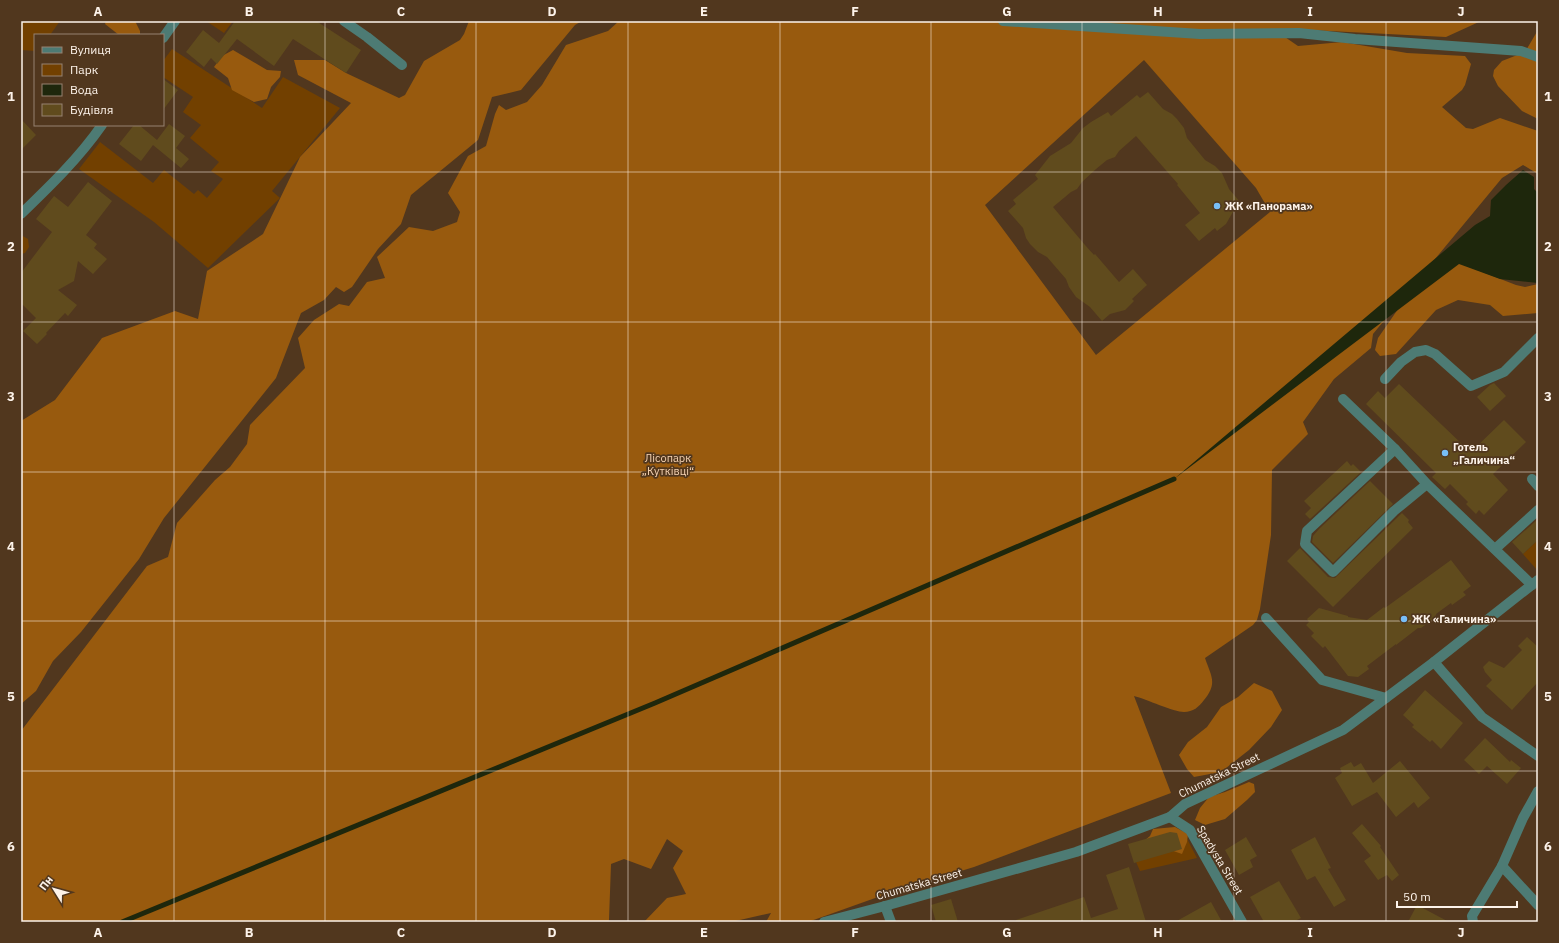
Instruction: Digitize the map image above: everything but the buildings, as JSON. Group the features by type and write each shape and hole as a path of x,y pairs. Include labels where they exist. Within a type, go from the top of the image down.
{"street":[{"path":"164,37 175,21"},
{"path":"344,21 367,36 402,65"},
{"path":"1003,21 1200,34 1299,33 1355,39 1521,51 1538,57"},
{"path":"21,214 62,174 90,142 101,126"},
{"path":"1384,380 1401,362 1414,352 1426,350 1435,354 1471,386 1504,372 1538,338"},
{"path":"1343,399 1395,449 1427,484 1495,549 1535,582"},
{"path":"1395,449 1307,531 1305,544 1333,572 1394,511 1427,484"},
{"path":"1495,549 1538,510"},
{"name":"Chumatska Street","path":"824,922 1076,852 1170,817 1185,804 1343,730 1434,662 1535,582"},
{"path":"1266,618 1322,680 1386,698"},
{"path":"1434,662 1482,717 1538,756"},
{"path":"1473,922 1472,916 1502,866 1523,818 1538,791"},
{"name":"Spadysta Street","path":"1170,817 1190,830 1242,922"},
{"path":"1502,866 1538,905"},
{"path":"885,906 891,922"}],"green space":[{"path":"21,21 60,21 51,34 34,34 34,51 21,50"},
{"path":"106,21 135,21 140,34 118,34 105,24"},
{"path":"206,21 233,21 224,33"},
{"path":"469,21 582,21 575,25 521,90 492,97 478,140 411,195 401,224 378,249 352,287 344,292 336,287 324,300 301,313 276,378 164,518 139,559 81,632 53,661 36,691 21,704 21,421 55,400 102,338 175,311 198,319 207,271 263,234 300,157 351,103 298,75 294,60 325,60 346,73 399,98 405,95 424,61 460,40"},
{"name":"Лісопарк „Кутківці“","path":"619,21 1481,21 1446,37 1290,29 1282,35 1298,46 1342,42 1407,53 1465,56 1471,64 1465,85 1462,90 1442,107 1466,128 1473,129 1500,118 1538,131 1538,174 1523,165 1502,178 1373,334 1371,348 1334,379 1303,422 1308,434 1272,470 1271,535 1257,620 1253,625 1205,658 1211,675 1212,684 1211,689 1202,703 1193,710 1184,712 1134,696 1171,793 974,867 892,892 808,922 766,922 771,913 731,922 644,922 667,898 686,894 673,868 683,851 667,839 651,869 624,859 611,864 608,922 21,922 21,731 147,566 168,557 177,523 215,480 230,467 247,444 250,425 305,368 298,338 314,320 339,304 349,306 367,282 385,278 377,257 409,227 433,231 457,222 460,212 448,193 468,156 486,146 499,105 506,110 527,102 542,85 566,45 608,31","holes":["1144,60 1256,188 1270,212 1096,355 985,205"]},
{"path":"1538,30 1538,119 1522,111 1498,86 1493,76 1494,70 1502,61 1525,52"},
{"path":"172,49 262,108 283,77 340,108 272,191 280,198 208,268 154,222 79,169 100,142 153,183 164,170 194,194 198,190 207,198 223,179 211,171 219,162 190,138 201,125 183,112 193,97 164,78 164,60"},
{"path":"233,50 267,70 281,71 280,77 271,87 267,99 254,102 232,90 228,78 214,67 222,56"},
{"path":"21,235 28,239 29,247 25,253 21,254"},
{"path":"1449,259 1516,285 1525,287 1538,284 1538,313 1503,316 1490,305 1458,300 1436,310 1396,354 1380,356 1375,350 1378,338 1405,299"},
{"path":"1538,540 1538,571 1523,554"},
{"path":"1254,683 1272,691 1282,710 1271,727 1249,750 1221,772 1194,777 1187,769 1179,755 1188,742 1207,727 1221,707 1238,697"},
{"path":"1249,782 1254,784 1255,792 1225,819 1205,825 1195,820 1200,808 1209,797"},
{"path":"1175,827 1188,834 1187,842 1182,854 1144,841 1150,836 1153,829"},
{"path":"1183,831 1197,858 1140,871 1130,848"}],"water":[{"path":"1523,170 1534,177 1534,189 1538,193 1538,283 1500,279 1459,264 1174,479 1475,225 1490,216 1491,200"}],"waterway":[{"path":"122,922 655,703 1174,479"}],"place":[{"name":"ЖК «Панорама»","path":"1217,206"},
{"name":"Готель „Галичина“","path":"1445,453"},
{"name":"ЖК «Галичина»","path":"1404,619"}]}
